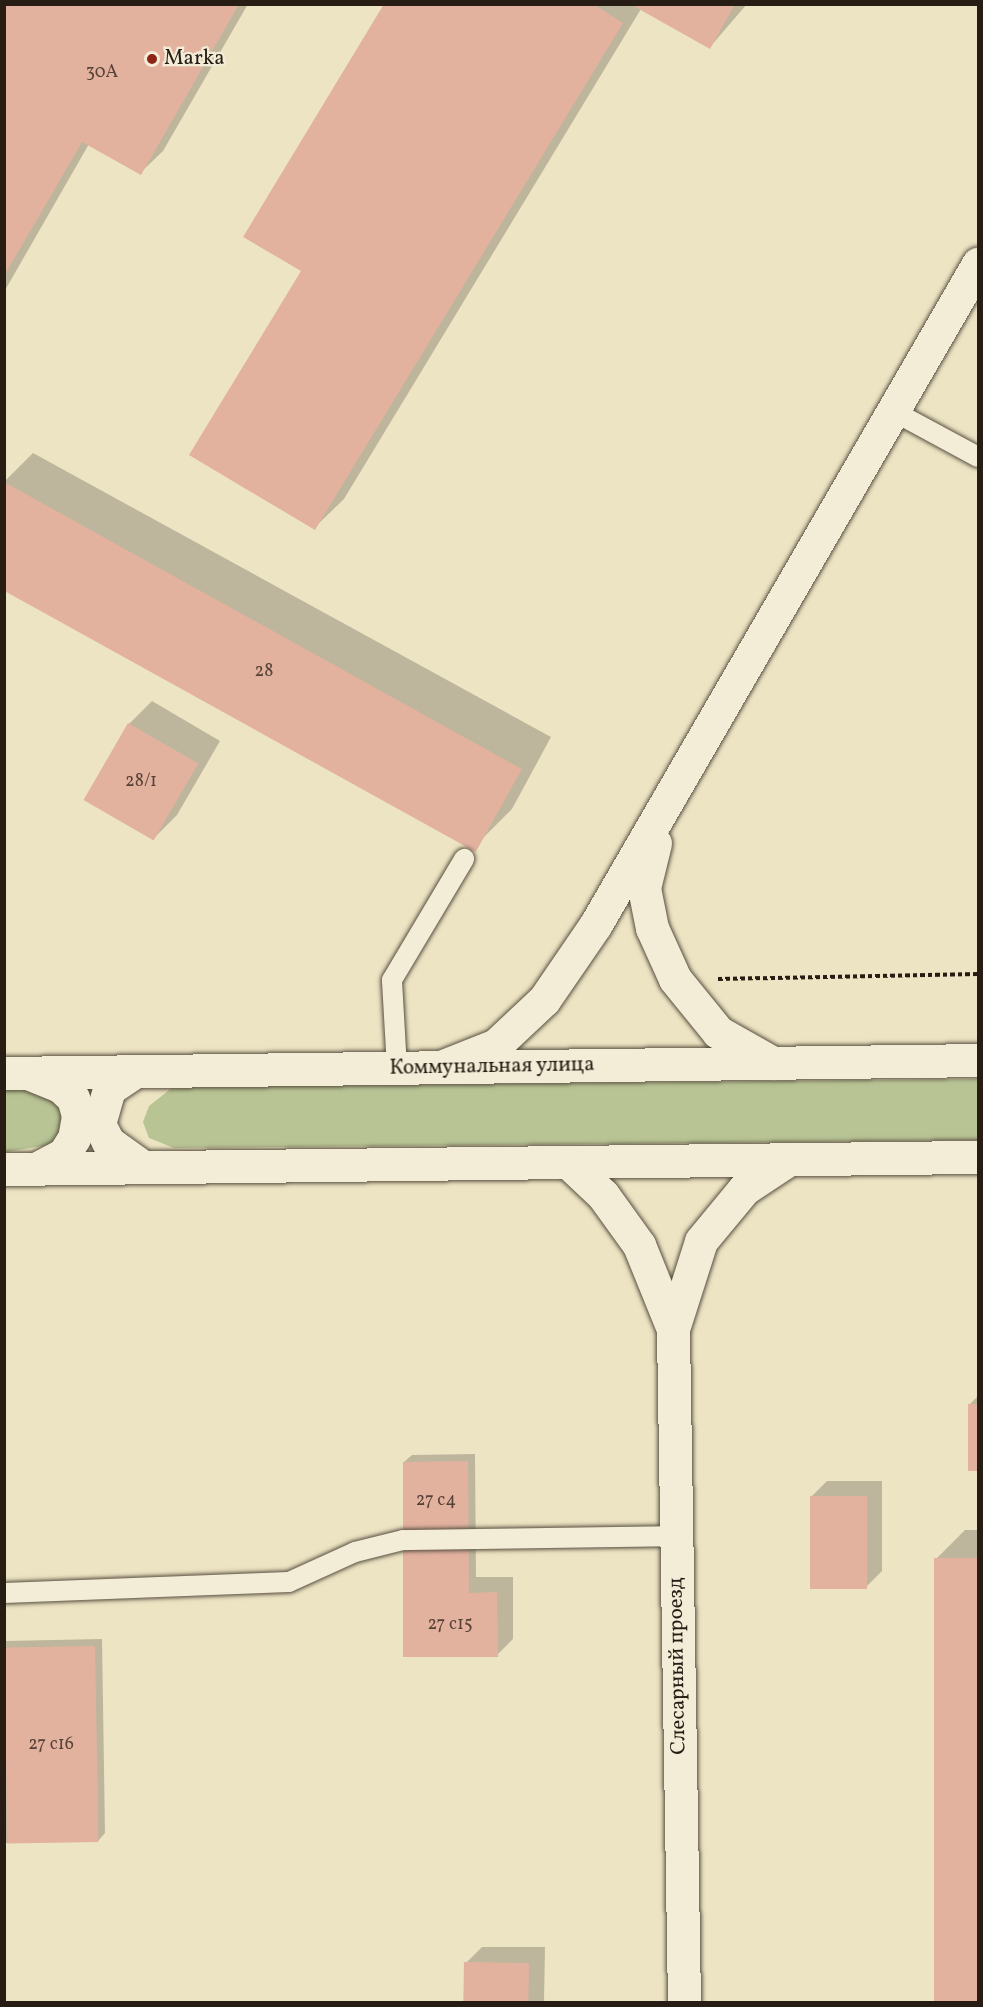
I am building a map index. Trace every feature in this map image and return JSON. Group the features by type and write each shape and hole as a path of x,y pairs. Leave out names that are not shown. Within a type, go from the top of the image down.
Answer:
{"street":[{"path":"438,1068 496,1045 544,1000 665,807 978,264"},
{"path":"665,807 644,888 652,928 675,979 718,1032 773,1063"},
{"name":"Коммунальная улица","path":"16,1073 978,1060"},
{"path":"134,1072 109,1089 99,1124 108,1142 143,1167"},
{"path":"16,1073 60,1086 73,1098 78,1116 74,1138 64,1154 38,1168"},
{"path":"4,1169 978,1157"},
{"name":"Слесарный проезд","path":"684,2002 673,1329 701,1241 744,1189 788,1160"},
{"name":"Слесарный проезд","path":"569,1162 603,1196 639,1245 673,1329"}],"lane":[{"path":"894,411 978,457"},
{"path":"397,1068 392,980 464,859"},
{"path":"4,1593 279,1584 355,1552 403,1540 675,1536"}],"path":[{"path":"675,979 978,974"}],"green space":[{"path":"978,1079 978,1140 174,1148 149,1138 143,1122 149,1106 173,1087"},
{"path":"4,1090 33,1090 60,1104 63,1123 55,1144 5,1152"}],"building":[{"path":"4,4 239,4 141,175 82,142 4,276"},
{"path":"384,4 593,4 623,23 315,530 189,455 301,271 243,237"},
{"path":"630,4 735,4 710,49"},
{"path":"4,482 522,769 476,852 4,591"},
{"path":"128,723 198,764 154,841 84,800"},
{"path":"968,1404 978,1404 978,1471 968,1471"},
{"path":"468,1461 469,1593 497,1592 498,1657 403,1657 403,1462"},
{"path":"810,1496 867,1496 867,1589 810,1589"},
{"path":"934,1558 978,1558 978,2002 934,2002"},
{"path":"95,1646 98,1842 7,1844 4,1648"},
{"path":"464,1962 529,1963 528,2002 463,2002"}],"place":[{"name":"Marka","path":"152,59"}]}
